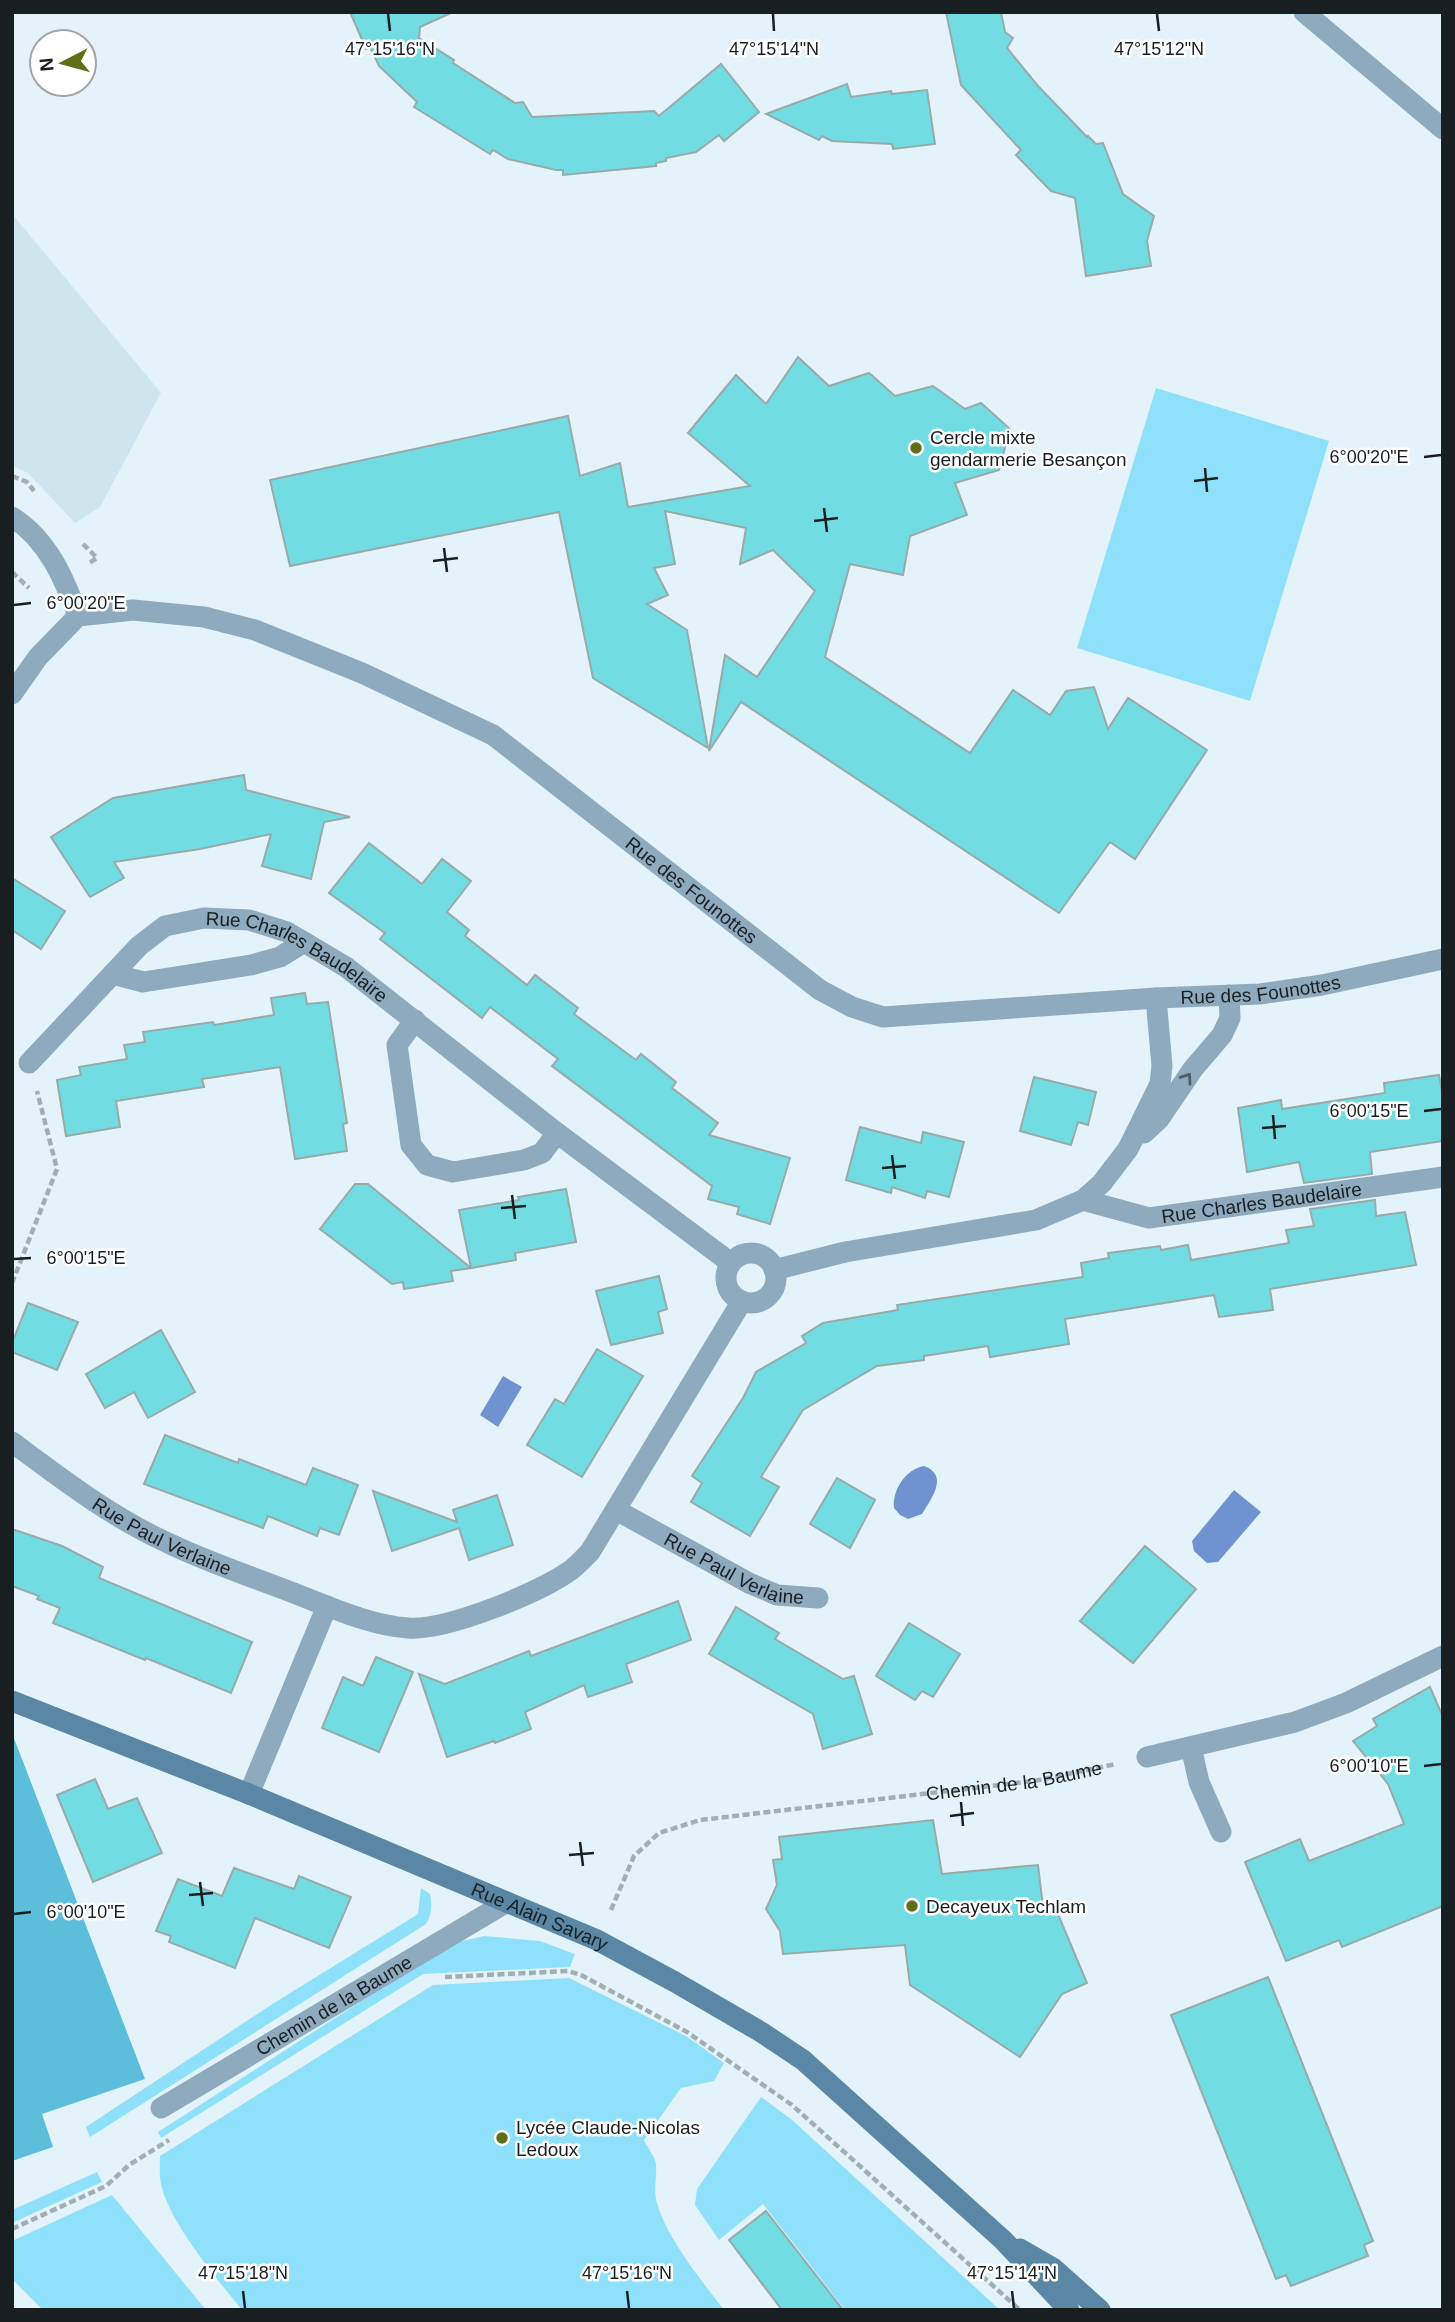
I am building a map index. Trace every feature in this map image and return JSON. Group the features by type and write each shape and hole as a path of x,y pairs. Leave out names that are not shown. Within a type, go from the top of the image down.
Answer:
{"street":[{"path":"1304,12 1443,129"},
{"path":"12,517 42,543 64,578 78,616 38,657 12,694"},
{"name":"Rue des Founottes","path":"78,616 133,610 204,617 255,630 362,673 492,734 820,990 852,1007 883,1017 1156,998 1260,994 1322,985 1443,959"},
{"name":"Rue Charles Baudelaire","path":"30,1063 139,946 164,926 204,918 249,920 287,932 346,967 556,1133 732,1263"},
{"path":"113,974 144,982 251,965 280,957 304,942"},
{"path":"774,1270 845,1252 1036,1220 1083,1200 1102,1183 1128,1149 1159,1119 1222,1035 1230,1018 1229,995"},
{"path":"1128,1149 1160,1084 1162,1066 1156,998"},
{"path":"415,1020 397,1045 411,1144 427,1165 453,1172 524,1160 542,1153 556,1133"},
{"name":"Rue Charles Baudelaire","path":"1083,1200 1149,1218 1443,1177"},
{"path":"753,1253 768,1260 774,1270 774,1290 754,1303 742,1301 732,1294 728,1286 727,1279 732,1263 745,1254 753,1253"},
{"name":"Rue Paul Verlaine","path":"12,1442 85,1496 169,1544 327,1606 386,1625 410,1629 482,1613 551,1583 573,1569 590,1552 742,1301"},
{"name":"Rue Paul Verlaine","path":"616,1510 749,1583 777,1595 818,1598"},
{"path":"249,1794 327,1606"},
{"path":"1147,1757 1295,1722 1346,1703 1443,1656"},
{"name":"Rue Alain Savary","path":"12,1702 249,1794 597,1940 718,2007 803,2060 1003,2239 1069,2310"},
{"path":"1191,1747 1199,1782 1221,1832"},
{"name":"Chemin de la Baume","path":"161,2108 507,1902"},
{"name":"Rue Alain Savary","path":"1003,2239 1053,2268 1100,2310"}],"path":[{"path":"12,1283 57,1169 30,1063"},
{"name":"Chemin de la Baume","path":"611,1910 634,1856 659,1833 700,1820 1034,1781 1147,1757"},
{"path":"437,1977 568,1971 581,1975 687,2032 792,2105 1020,2310"},
{"path":"12,2229 106,2186 129,2165 177,2135"}],"shaded area":[{"path":"12,214 161,393 100,507 75,523 28,473 12,466"},
{"path":"1156,388 1329,441 1250,701 1077,648"},
{"path":"503,1376 522,1387 498,1427 480,1415"},
{"path":"924,1466 936,1475 936,1487 922,1514 908,1519 894,1508 895,1494 911,1471"},
{"path":"1234,1490 1261,1512 1218,1562 1207,1563 1194,1551 1192,1541"},
{"path":"12,1733 145,2079 42,2114 53,2147 12,2161"},
{"path":"421,1888 430,1894 431,1898 426,1924 90,2137 86,2127 274,2003 418,1914"},
{"path":"484,1936 540,1941 575,1954 570,1967 423,1974 161,2138 158,2132 450,1944"},
{"name":"Lycée Claude-Nicolas Ledoux","path":"569,1978 686,2036 724,2063 714,2081 681,2088 644,2140 655,2161 655,2193 668,2230 724,2310 242,2310 195,2250 174,2215 161,2184 160,2156 433,1985"},
{"path":"761,2097 791,2119 1000,2310 845,2310 763,2204 719,2240 695,2205 697,2189"},
{"path":"97,2172 102,2182 12,2223 12,2210"},
{"path":"112,2195 206,2310 43,2310 12,2279 12,2241"}],"building":[{"path":"350,12 453,12 420,27 419,38 515,103 523,102 532,117 654,111 659,116 721,64 759,112 724,141 719,135 696,152 666,158 666,161 656,163 656,166 563,175 563,170 508,159 493,150 490,154 414,107 417,102 379,66 370,47 366,49"},
{"path":"946,12 1001,12 1005,32 1013,38 1007,48 1038,86 1087,137 1096,144 1103,143 1123,194 1154,216 1147,241 1151,266 1086,276 1075,198 1051,191 1016,155 1021,150 961,85"},
{"path":"847,84 851,97 891,91 892,94 927,90 935,144 893,149 892,144 832,141 822,136 819,140 766,114"},
{"path":"798,357 829,386 869,373 895,396 933,386 965,409 981,403 1010,429 999,470 955,483 967,515 910,536 903,575 850,564 825,657 970,753 1013,690 1050,715 1066,691 1094,687 1108,729 1128,698 1207,750 1135,859 1110,842 1059,913 741,702 709,751 725,655 757,677 815,591 773,550 740,564 746,528 665,511 675,564 654,568 668,595 647,604 687,630 708,748 593,678 559,512 290,566 270,480 568,416 580,476 620,463 628,507 750,486 688,433 736,375 766,404"},
{"path":"244,775 246,790 350,817 324,822 311,879 262,866 271,834 200,849 114,862 124,878 90,897 51,837 113,798"},
{"path":"369,843 422,884 442,859 471,881 447,912 469,930 465,936 527,985 535,975 578,1008 574,1014 636,1060 641,1054 676,1082 672,1088 718,1123 709,1135 790,1158 770,1224 737,1214 739,1207 708,1199 712,1186 552,1066 558,1059 490,1007 482,1018 380,939 385,933 329,893"},
{"path":"12,878 65,911 41,949 12,930"},
{"path":"305,993 307,1004 328,1002 347,1123 343,1124 347,1151 295,1159 280,1067 202,1079 204,1087 116,1101 120,1127 66,1136 57,1080 81,1075 79,1067 127,1059 124,1045 145,1042 143,1032 213,1022 214,1025 274,1015 271,998"},
{"path":"1439,1075 1443,1097 1443,1141 1370,1152 1372,1174 1304,1183 1299,1162 1247,1172 1238,1108 1281,1100 1282,1109 1385,1093 1384,1083"},
{"path":"1034,1077 1096,1092 1088,1125 1078,1122 1071,1145 1020,1131"},
{"path":"860,1127 921,1143 923,1132 964,1142 949,1197 927,1191 925,1198 892,1187 891,1193 846,1180"},
{"path":"355,1184 368,1184 471,1268 451,1271 453,1281 404,1289 403,1282 392,1284 320,1229"},
{"path":"566,1189 576,1242 515,1253 516,1260 471,1268 459,1210"},
{"path":"1375,1200 1376,1216 1405,1212 1416,1265 1270,1289 1273,1310 1219,1317 1214,1295 1065,1319 1069,1344 990,1357 988,1346 924,1356 924,1360 877,1366 803,1410 761,1477 779,1487 750,1536 691,1502 702,1483 692,1476 743,1398 756,1372 806,1343 802,1336 823,1323 898,1310 897,1305 1083,1277 1081,1263 1109,1258 1108,1253 1160,1246 1161,1250 1188,1245 1191,1260 1289,1243 1286,1230 1314,1226 1310,1209"},
{"path":"659,1276 667,1309 658,1312 663,1333 611,1345 596,1291"},
{"path":"28,1303 78,1322 57,1370 12,1352 12,1343"},
{"path":"161,1330 195,1392 148,1418 134,1392 105,1408 86,1374"},
{"path":"597,1349 643,1376 582,1477 527,1445 555,1399 564,1404"},
{"path":"165,1435 238,1463 239,1459 306,1485 313,1468 358,1485 339,1535 320,1528 317,1536 268,1516 263,1528 144,1484"},
{"path":"837,1478 875,1500 850,1548 810,1524"},
{"path":"373,1491 457,1522 453,1510 497,1495 513,1545 469,1560 459,1528 392,1551"},
{"path":"12,1529 62,1546 103,1567 99,1578 252,1642 231,1693 53,1623 60,1608 37,1599 39,1596 12,1586"},
{"path":"1145,1546 1196,1589 1133,1663 1080,1621"},
{"path":"678,1601 691,1640 626,1664 632,1682 588,1697 584,1685 525,1712 531,1729 447,1757 419,1674 445,1684 529,1651 531,1656"},
{"path":"736,1607 779,1633 775,1639 843,1679 854,1676 872,1734 823,1749 813,1714 709,1654"},
{"path":"909,1623 960,1654 933,1697 922,1691 915,1700 876,1676"},
{"path":"376,1657 413,1672 379,1752 322,1728 343,1677 363,1686"},
{"path":"1430,1687 1443,1717 1443,1906 1342,1947 1339,1940 1286,1961 1245,1862 1300,1839 1309,1861 1404,1824 1388,1784 1353,1741 1377,1726 1373,1719"},
{"path":"95,1779 108,1809 137,1798 162,1853 93,1882 57,1795"},
{"path":"933,1820 942,1874 1038,1865 1043,1907 1055,1907 1087,1983 1062,1994 1020,2057 910,1985 905,1945 783,1954 780,1931 766,1909 777,1885 773,1860 782,1859 779,1837"},
{"path":"234,1868 294,1889 299,1876 351,1897 329,1948 255,1918 235,1968 169,1942 171,1936 156,1931 178,1879 222,1896"},
{"path":"1268,1977 1373,2241 1364,2245 1368,2256 1291,2286 1286,2275 1276,2279 1171,2015"},
{"path":"766,2211 843,2310 782,2310 729,2240"}],"place":[{"name":"Cercle mixte gendarmerie Besançon","path":"916,448"},
{"name":"Decayeux Techlam","path":"912,1906"},
{"name":"Lycée Claude-Nicolas Ledoux","path":"502,2138"}]}
